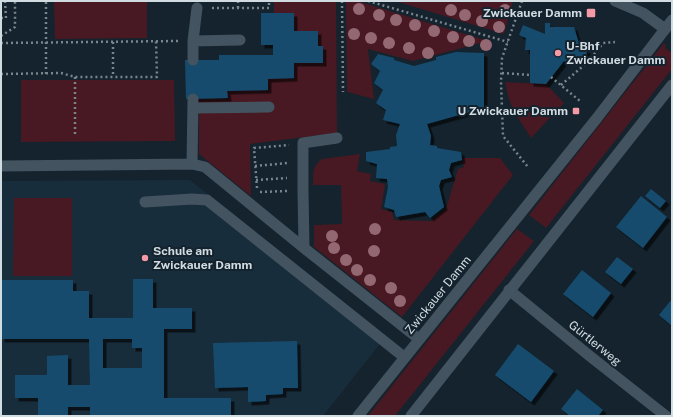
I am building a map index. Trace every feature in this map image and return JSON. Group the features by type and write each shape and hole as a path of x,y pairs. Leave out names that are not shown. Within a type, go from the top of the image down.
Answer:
{"street":[{"path":"615,1 642,13 665,29"},
{"path":"193,60 193,41 197,8"},
{"name":"Zwickauer Damm","path":"358,416 597,118 672,20"},
{"path":"193,41 240,40"},
{"path":"411,416 672,85"},
{"path":"192,164 192,104 269,107"},
{"path":"304,248 303,143 337,138"},
{"path":"1,166 192,164 205,168 419,339"},
{"path":"145,202 192,199 207,200 404,357"},
{"name":"Gürtlerweg","path":"509,290 666,416"}],"path":[{"path":"1,18 6,18 5,1"},
{"path":"1,36 15,27 15,1"},
{"path":"46,1 46,74"},
{"path":"238,1 238,8"},
{"path":"197,8 269,8 269,1"},
{"path":"342,1 343,92"},
{"path":"368,1 508,42"},
{"path":"522,1 502,58 502,136 528,167"},
{"path":"1,74 61,73 75,77 157,77 156,41"},
{"path":"1,43 193,41"},
{"path":"113,42 113,77"},
{"path":"561,85 589,61 603,43 615,42"},
{"path":"502,73 530,75"},
{"path":"75,77 75,134"},
{"path":"551,77 580,101"},
{"path":"303,143 254,148 257,192 303,190"},
{"path":"255,166 288,163"},
{"path":"256,180 289,178"}],"shaded area":[{"path":"54,1 147,1 147,38 55,39"},
{"path":"274,1 336,1 337,133 250,144 251,196 199,154 199,99 228,98 227,91 268,90 268,79 294,63 323,63 323,46 318,46 294,31 293,13 274,13"},
{"path":"346,1 357,1 488,41 413,61 368,49 374,99 347,92"},
{"path":"395,1 513,1 504,34"},
{"path":"664,43 666,45 665,48 672,53 672,69 546,228 529,215"},
{"path":"21,80 174,80 175,141 21,142"},
{"path":"505,82 546,84 564,103 531,138 513,110"},
{"path":"360,154 357,171 371,174 370,181 385,184 381,209 392,212 394,220 431,221 446,209 458,169 464,167 462,158 500,158 513,175 402,317 314,247 314,225 342,224 341,185 313,185 313,174 316,164 322,159"},
{"name":"Schule am Zwickauer Damm","path":"190,180 386,336 323,416 1,416 1,181"},
{"path":"14,198 72,198 72,276 13,276"},
{"path":"517,229 534,241 395,416 368,416"}],"building":[{"path":"261,13 294,13 294,31 318,31 318,46 323,46 323,63 294,63 294,78 268,79 268,90 227,91 228,98 186,99 185,60 219,60 219,55 273,55 273,45 261,45"},
{"name":"U-Bhf Zwickauer Damm","path":"545,23 550,23 550,27 574,27 580,47 587,50 586,59 584,62 570,57 566,62 564,61 546,84 530,83 530,50 525,50 526,38 519,35 523,25 545,34"},
{"path":"456,52 484,53 484,108 427,124 431,136 430,145 437,146 437,148 461,152 462,160 451,163 449,170 452,177 441,180 439,186 444,207 430,218 425,212 396,217 394,210 384,207 388,187 387,179 376,178 377,164 366,161 366,152 390,149 390,147 397,146 396,135 400,124 383,120 386,110 376,103 383,90 374,83 380,71 371,64 378,54 394,58 394,60 414,66 436,60 436,57"},
{"path":"651,189 666,201 660,208 645,196"},
{"path":"641,196 667,217 643,248 616,227"},
{"path":"617,257 633,269 621,284 605,272"},
{"path":"582,270 611,293 593,317 563,294"},
{"path":"133,279 153,279 153,308 192,308 192,329 164,329 164,398 231,398 231,416 90,416 90,407 68,407 68,416 38,416 38,398 15,398 15,375 47,375 47,356 68,355 68,385 90,385 89,339 1,339 1,280 73,280 73,291 89,291 89,318 133,318","holes":["103,339 132,339 132,348 142,348 142,368 103,368"]},
{"path":"672,299 672,326 659,315"},
{"path":"297,341 298,388 283,388 283,394 266,395 266,401 248,402 248,387 215,388 213,343"},
{"path":"518,344 554,371 531,402 495,375"},
{"path":"577,389 603,410 598,416 570,416 561,409"}],"place":[{"name":"Zwickauer Damm","path":"591,13"},
{"name":"U-Bhf Zwickauer Damm","path":"558,53"},
{"name":"U Zwickauer Damm","path":"576,111"},
{"name":"Schule am Zwickauer Damm","path":"145,258"}]}
